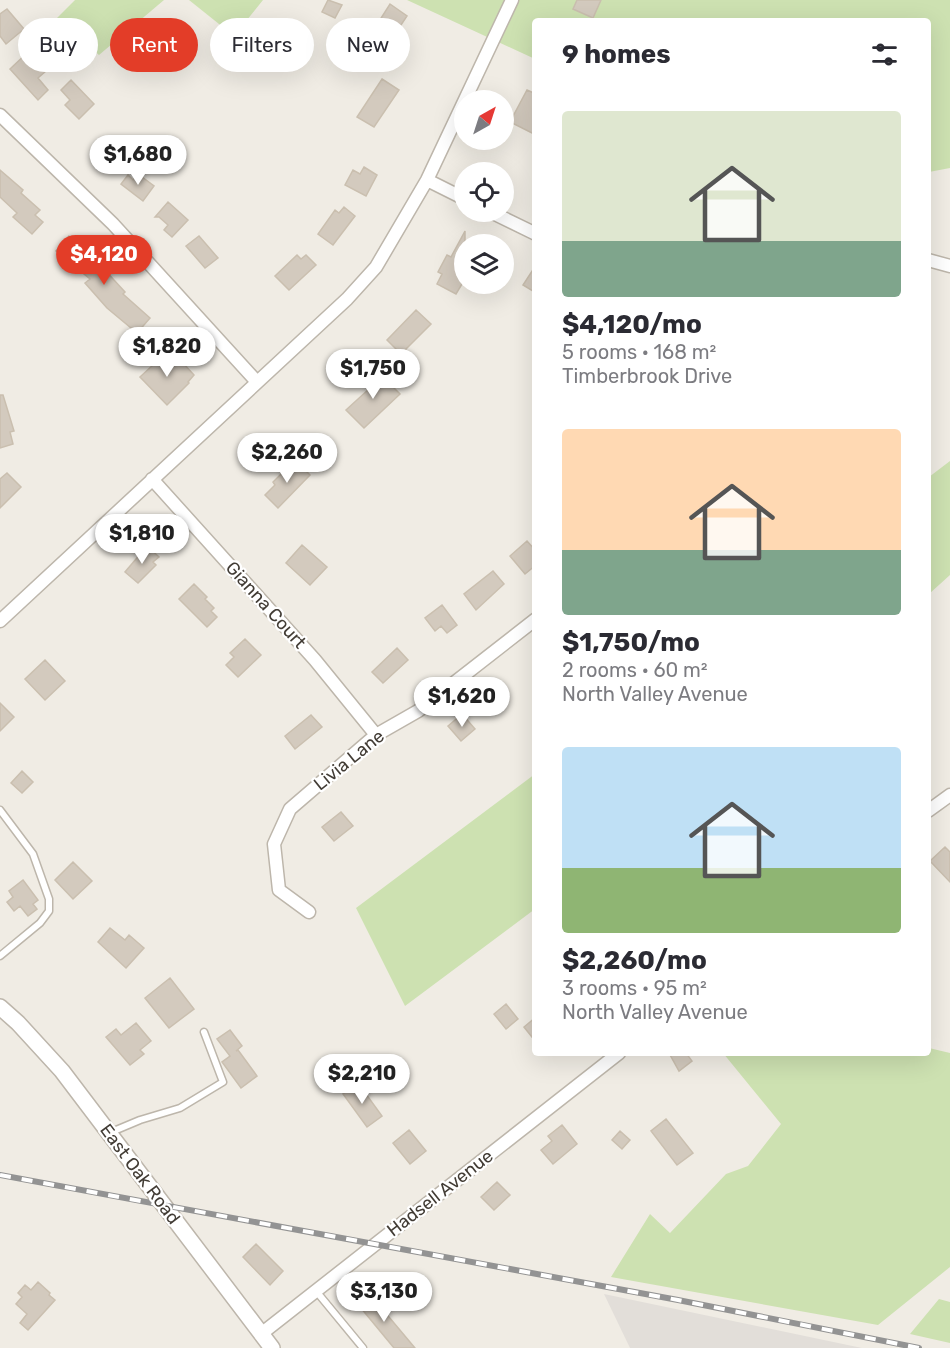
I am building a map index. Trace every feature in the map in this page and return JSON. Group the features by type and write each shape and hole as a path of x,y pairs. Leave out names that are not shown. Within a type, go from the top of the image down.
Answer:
{"street":[{"path":"0,621 346,299 376,267 427,180 512,0"},
{"path":"0,115 113,225 257,382"},
{"path":"427,180 454,194"},
{"path":"511,222 532,232"},
{"path":"931,261 950,266"},
{"name":"Gianna Court","path":"152,479 315,660 376,735"},
{"name":"Livia Lane","path":"309,912 279,890 274,844 291,809 376,735 418,711 532,622"},
{"path":"931,809 950,795"},
{"name":"East Oak Road","path":"0,1007 62,1071 272,1348"},
{"name":"Hadsell Avenue","path":"261,1334 615,1056"}],"lane":[{"path":"0,810 33,854 49,899 49,911 40,924 0,956"},
{"path":"108,1133 180,1108 223,1082 204,1032"},
{"path":"316,1291 363,1348"}],"shaded area":[{"path":"604,1294 862,1348 630,1348"}],"green space":[{"path":"75,0 164,0 143,18 110,18 110,46 99,55 98,18 57,18"},
{"path":"189,0 263,0 248,18 212,18"},
{"path":"407,0 950,0 950,168 931,172 931,18 532,18 532,58"},
{"path":"950,461 950,575 931,592 931,475"},
{"path":"532,776 532,911 405,1006 356,908"},
{"path":"931,1048 950,1053 950,1267 878,1325 611,1277 650,1214 670,1233 726,1174 748,1166 781,1124 725,1056 931,1056"},
{"path":"939,1299 950,1302 950,1343 910,1334"}],"building":[{"path":"328,0 342,5 335,18 322,12"},
{"path":"577,0 601,0 593,18 573,9"},
{"path":"390,4 407,16 406,18 381,18"},
{"path":"7,9 18,22 18,34 6,44 0,36 0,14"},
{"path":"18,61 18,72 45,72 38,78 48,90 38,100 10,69"},
{"path":"382,79 399,90 374,127 357,117"},
{"path":"71,80 94,104 79,119 65,105 70,100 61,90"},
{"path":"527,90 532,92 532,133 514,124 514,114"},
{"path":"364,167 377,175 366,196 345,185 353,170 360,174"},
{"path":"0,170 23,190 21,193 40,210 35,215 43,222 32,234 13,217 17,213 0,197"},
{"path":"138,174 154,186 143,201 121,184 128,175 133,180"},
{"path":"168,202 188,220 172,237 164,230 168,225 159,217 155,217"},
{"path":"344,207 355,216 333,245 318,234 335,210 339,213"},
{"path":"69,236 89,252 83,258 99,271 103,268 125,292 123,294 150,318 137,333 107,308 85,283 90,279 56,251"},
{"path":"199,236 218,258 205,268 186,246"},
{"path":"454,251 454,293 437,284 442,274 438,272 447,255 451,257"},
{"path":"297,255 301,259 306,255 316,265 289,290 275,276"},
{"path":"532,271 532,291 523,285"},
{"path":"416,310 431,324 401,354 387,340"},
{"path":"167,352 180,365 182,362 194,375 167,405 140,377"},
{"path":"377,371 400,394 364,428 346,410 369,389 364,383"},
{"path":"0,395 3,395 14,431 10,432 13,444 0,448"},
{"path":"295,460 310,475 278,508 265,495 275,485 273,482"},
{"path":"7,473 21,487 0,508 0,479"},
{"path":"527,541 532,547 532,568 525,574 510,556"},
{"path":"302,545 327,567 310,585 286,563"},
{"path":"147,546 159,557 153,562 156,565 138,583 125,572"},
{"path":"493,571 504,584 476,610 464,594"},
{"path":"194,584 207,597 205,599 214,608 211,611 217,617 207,627 179,599"},
{"path":"442,605 457,625 447,633 441,626 435,631 425,618"},
{"path":"245,639 261,655 238,677 226,665 234,657 230,653"},
{"path":"397,648 408,660 383,683 372,672"},
{"path":"45,660 65,681 45,700 25,679"},
{"path":"0,703 14,717 0,731"},
{"path":"462,714 475,729 461,741 448,726"},
{"path":"311,715 322,727 295,749 285,736"},
{"path":"22,771 33,782 22,793 11,783"},
{"path":"341,812 353,826 334,841 322,827"},
{"path":"945,847 950,852 950,882 931,862"},
{"path":"73,862 92,881 73,899 55,880"},
{"path":"23,880 38,900 33,904 37,909 28,916 20,906 14,911 7,902 13,897 9,891"},
{"path":"110,928 125,940 129,935 144,948 126,968 98,942"},
{"path":"170,978 194,1009 169,1028 145,998"},
{"path":"506,1004 518,1019 506,1029 494,1014"},
{"path":"532,1020 532,1037 524,1027"},
{"path":"136,1023 151,1041 140,1050 144,1054 130,1065 106,1037 116,1029 121,1035"},
{"path":"230,1030 242,1046 236,1051 238,1050 257,1076 241,1088 222,1062 230,1056 217,1039"},
{"path":"671,1056 688,1056 692,1061 679,1071"},
{"path":"358,1083 382,1116 367,1127 343,1094"},
{"path":"666,1119 693,1153 677,1165 651,1131"},
{"path":"562,1125 577,1144 553,1164 541,1150 552,1141 548,1136"},
{"path":"409,1130 426,1151 410,1164 393,1143"},
{"path":"620,1131 630,1140 622,1149 612,1140"},
{"path":"497,1182 510,1195 494,1210 481,1197"},
{"path":"256,1244 283,1271 270,1285 243,1257"},
{"path":"38,1282 55,1300 28,1330 20,1323 27,1314 16,1304 22,1297 18,1293 25,1285 31,1290"},
{"path":"368,1292 415,1348 394,1348 356,1302"}],"railway":[{"path":"0,1175 678,1300 919,1348"}]}
